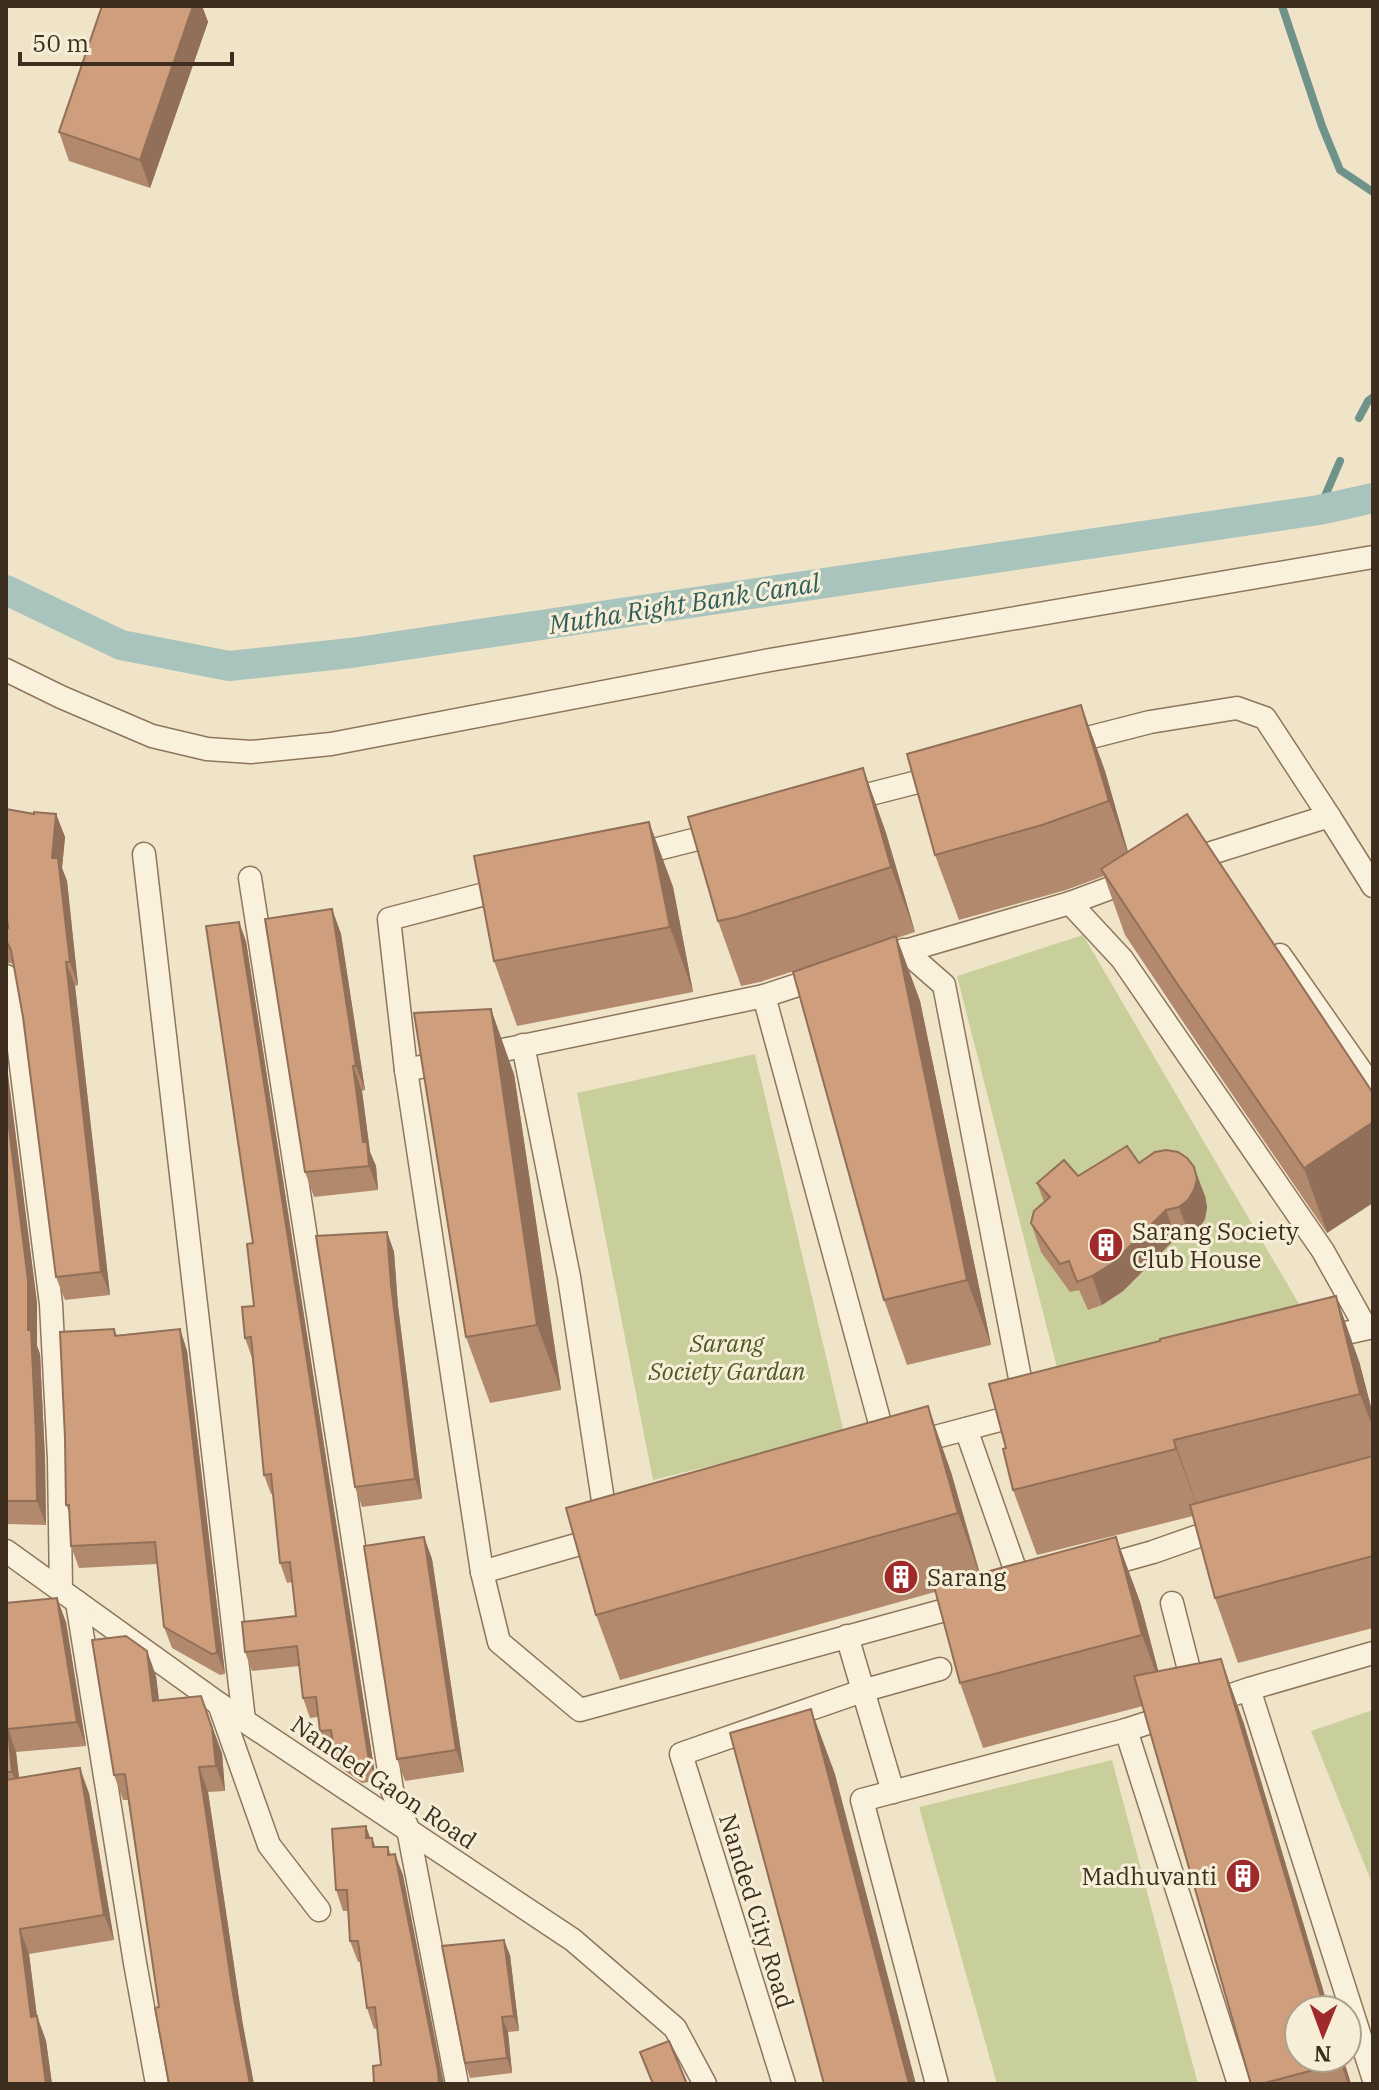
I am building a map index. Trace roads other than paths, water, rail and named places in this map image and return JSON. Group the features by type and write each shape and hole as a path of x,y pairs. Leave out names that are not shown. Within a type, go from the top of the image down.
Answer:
{"street":[{"path":"6,670 152,736 207,749 251,752 331,744 770,660 1373,557"},
{"path":"1043,749 1150,722 1237,708 1265,718 1373,886"},
{"path":"830,804 967,769"},
{"path":"406,1070 764,996 904,950 1070,903 1157,871 1214,860 1329,816"},
{"path":"617,860 739,828"},
{"path":"144,854 244,1720"},
{"path":"250,878 392,1790 408,1829 457,2084"},
{"path":"526,883 389,919 406,1070 482,1572 499,1642 580,1710 1015,1591 966,1429"},
{"path":"1070,903 1122,959 1323,1251 1370,1328 1306,1342"},
{"path":"1264,931 1373,1088"},
{"path":"764,996 880,1452 1034,1411 944,985 904,950"},
{"path":"6,976 18,1042 51,1304 69,1596 157,2084"},
{"path":"482,1572 616,1534 523,1045"},
{"path":"1080,1572 1153,1552 1241,1521"},
{"name":"Nanded Gaon Road","path":"6,1551 219,1704 573,1940 675,2028 705,2084"},
{"path":"1172,1603 1199,1706"},
{"path":"847,1636 893,1792"},
{"path":"937,2084 862,1800 1126,1730 1249,1689 1373,1653"},
{"path":"862,1691 940,1669"},
{"path":"1249,1689 1373,2077"},
{"name":"Nanded City Road","path":"784,2084 681,1754 862,1691"},
{"path":"219,1704 269,1845 319,1910"},
{"path":"1126,1730 1239,2084"}],"waterway":[{"path":"1282,6 1340,170 1373,192"},
{"path":"1359,418 1373,397"},
{"path":"1319,510 1340,461"},
{"name":"Mutha Right Bank Canal","path":"6,590 121,645 229,666 351,653 1319,510 1373,498"}],"place":[{"name":"Sarang Society Club House","path":"1106,1245"},
{"name":"Sarang","path":"901,1577"},
{"name":"Madhuvanti","path":"1243,1876"}],"park label":[{"name":"Sarang Society Gardan","path":"727,1357"}]}
